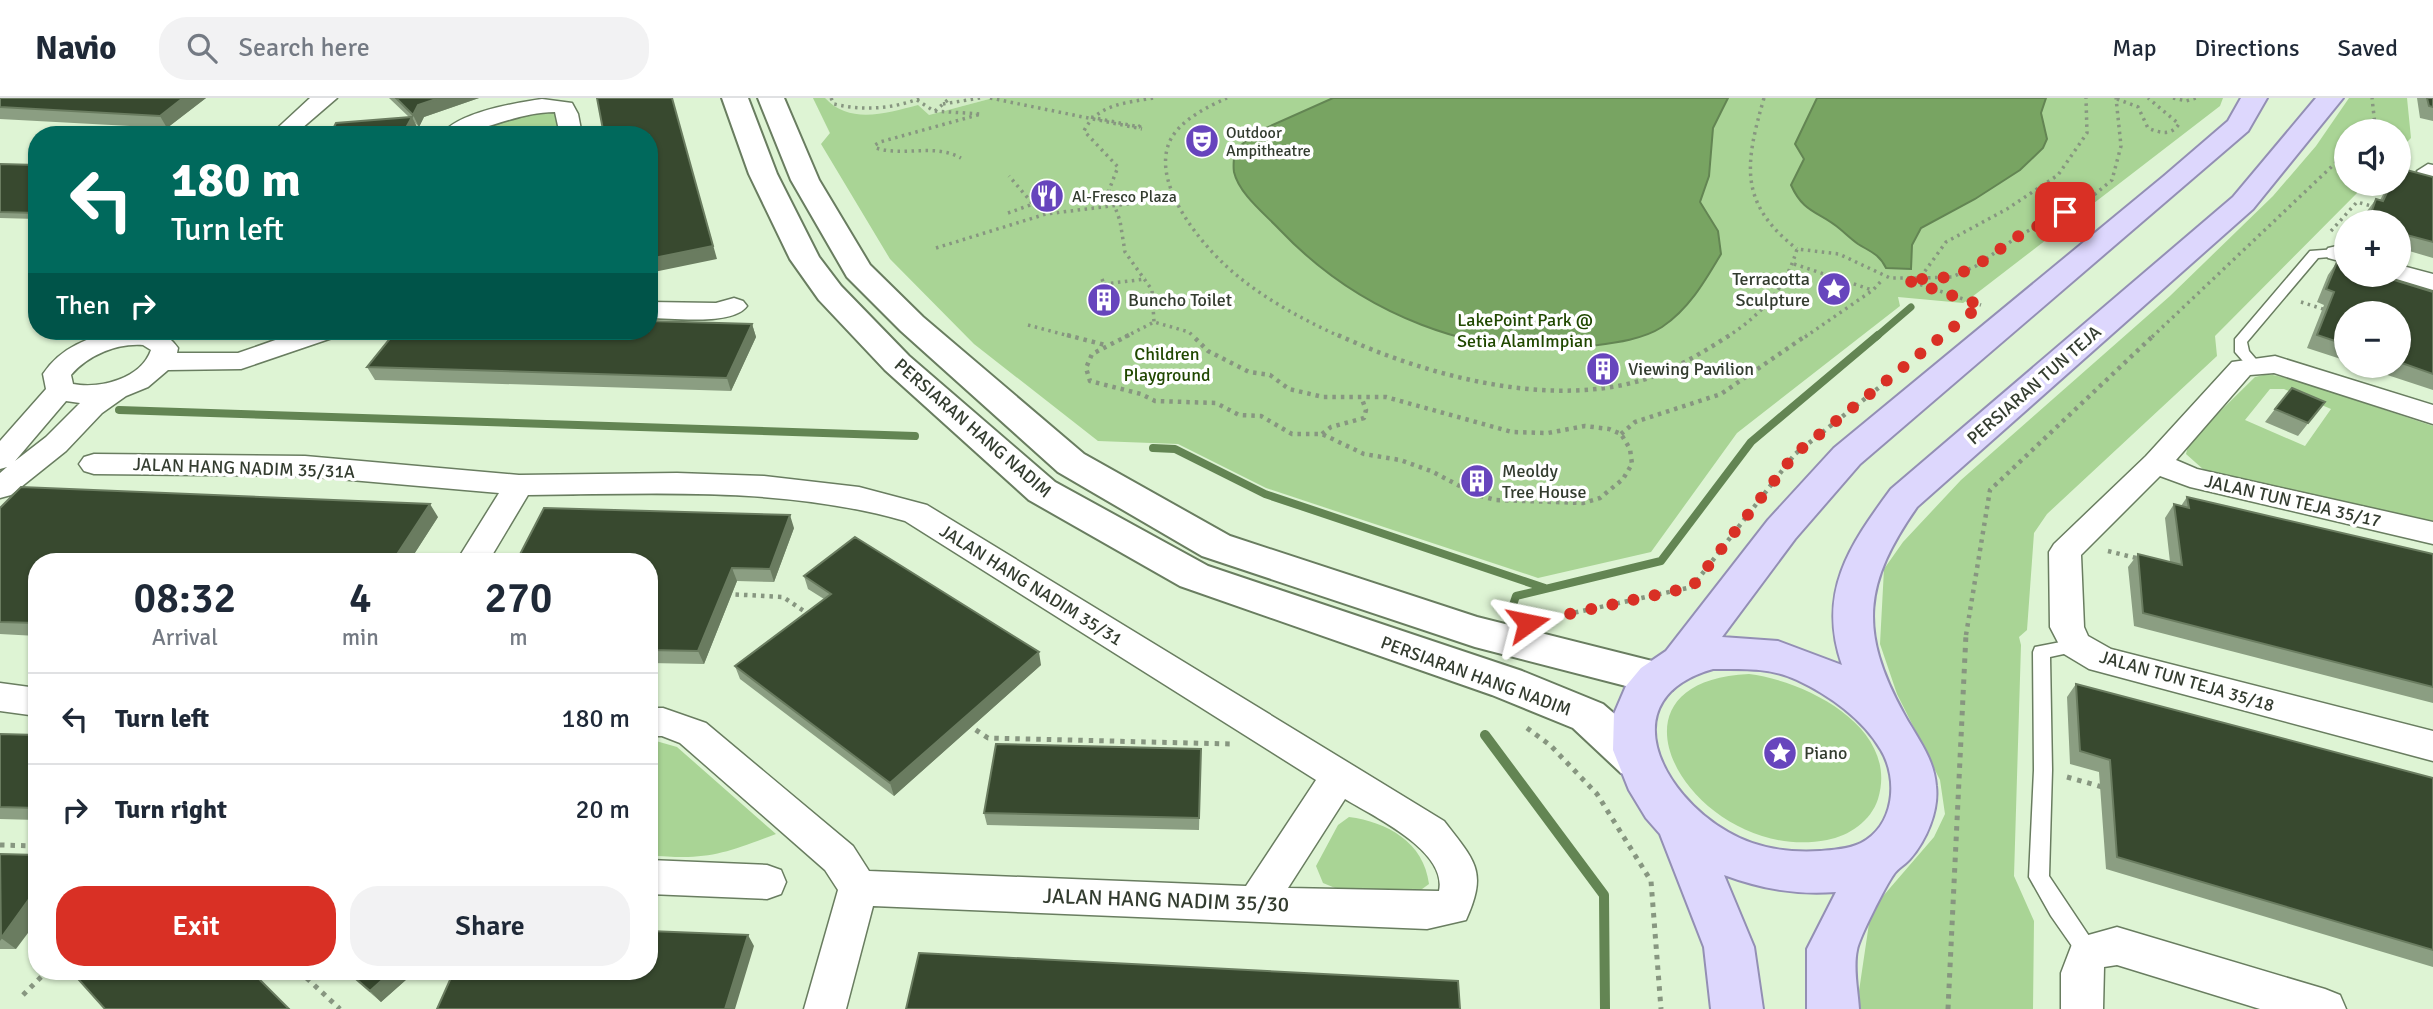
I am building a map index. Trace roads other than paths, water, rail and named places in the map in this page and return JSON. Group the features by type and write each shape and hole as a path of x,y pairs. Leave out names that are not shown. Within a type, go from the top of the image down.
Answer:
{"main road":[{"path":"1877,860 1843,873 1801,875 1768,869 1715,849 1679,822 1652,792 1637,760 1633,736 1634,714 1643,695 1669,670 1818,485 1847,456 2239,125 2254,98"},
{"name":"PERSIARAN TUN TEJA","path":"1885,721 1853,630 1856,580 1875,540 1904,498 2243,203 2330,98"},
{"path":"1669,670 1713,653 1749,653 1786,659 1824,674 1857,694 1885,721 1908,758 1916,797 1905,832 1877,860 1832,949 1833,1009"},
{"path":"1679,822 1729,947 1737,1009"}],"street":[{"path":"291,126 313,105 326,98"},
{"name":"PERSIARAN HANG NADIM","path":"735,98 763,174 805,259 830,293 897,363 1042,491 1194,576 1291,612 1507,683 1588,716 1637,760"},
{"path":"771,98 804,180 858,270 912,324 1071,463 1216,546 1475,632 1669,670"},
{"path":"466,126 482,116 520,104 547,101 558,103 565,108 569,126"},
{"path":"2411,276 2433,282"},
{"path":"658,310 718,311 734,306"},
{"path":"0,459 49,406 60,389 57,374 75,356 112,340"},
{"path":"0,488 57,444 92,407 120,388 142,378 161,362 165,348 158,340"},
{"path":"161,362 241,361 300,340"},
{"path":"2254,365 2275,364 2433,415"},
{"name":"JALAN TUN TEJA 35/18","path":"2254,365 2242,368 2156,463 2065,552 2067,627 2076,645 2101,660 2433,747"},
{"path":"60,389 84,395 120,388"},
{"name":"JALAN TUN TEJA 35/17","path":"2156,463 2190,477 2433,533"},
{"name":"JALAN HANG NADIM 35/31A","path":"94,464 305,466 519,485"},
{"name":"JALAN HANG NADIM 35/31","path":"519,485 677,483 764,486 859,497 916,513 1432,833 1459,873 1462,889"},
{"path":"477,553 519,485"},
{"path":"0,697 28,701"},
{"path":"658,722 693,733 839,858 859,888 825,1009"},
{"path":"1256,904 1340,775"},
{"path":"658,877 766,882"},
{"name":"JALAN HANG NADIM 35/30","path":"859,888 1427,911 1452,907 1462,889"},
{"path":"2082,1009 2082,973 2088,952 2117,946 2325,1009"}],"lane":[{"path":"2254,365 2242,352 2240,342 2314,254 2334,255"},
{"path":"2076,645 2041,652 2043,770 2039,877 2058,911 2088,952"}],"waterway":[{"path":"1876,337 1911,307"},
{"path":"1512,608 1516,596 1661,561 1751,442 1878,335"},
{"path":"119,410 915,436"},
{"path":"1153,448 1175,449 1265,494 1545,588"},
{"path":"1485,735 1604,895 1605,1009"}],"place":[{"name":"Outdoor Ampitheatre","path":"1202,141"},
{"name":"Al-Fresco Plaza","path":"1047,196"},
{"name":"Terracotta Sculpture","path":"1834,289"},
{"name":"Buncho Toilet","path":"1104,300"},
{"name":"Viewing Pavilion","path":"1603,369"},
{"name":"Meoldy Tree House","path":"1477,481"},
{"name":"Piano","path":"1780,753"}],"park label":[{"name":"LakePoint Park @ Setia AlamImpian","path":"1525,330"},
{"name":"Children Playground","path":"1167,364"}]}
